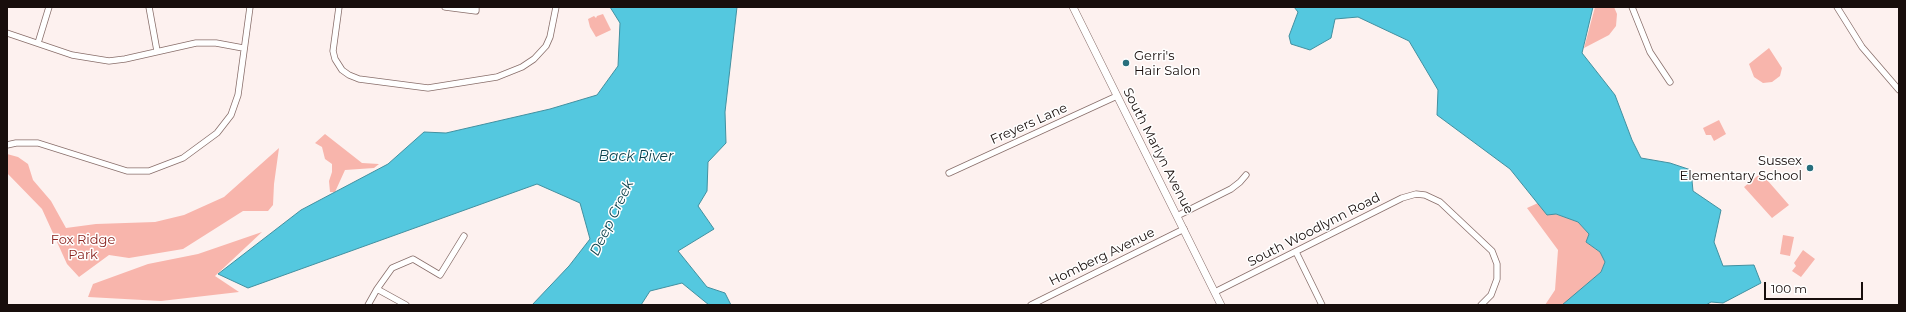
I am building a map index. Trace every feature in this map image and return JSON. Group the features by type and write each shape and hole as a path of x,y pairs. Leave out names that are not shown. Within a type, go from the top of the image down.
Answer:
{"street":[{"path":"38,43 49,7"},
{"path":"149,7 157,51"},
{"path":"7,145 16,143 38,143 127,172 139,172 162,167 182,158 217,133 225,124 233,110 238,95 243,48 250,7"},
{"path":"339,7 333,51 335,60 342,70 349,76 359,79 428,88 497,77 522,67 534,59 546,46 550,37 556,7"},
{"path":"445,7 476,11 476,7"},
{"name":"South Marlyn Avenue","path":"1073,7 1221,305"},
{"path":"1632,7 1650,52 1670,82"},
{"path":"1837,7 1862,47 1899,90"},
{"path":"7,33 85,58 109,61 125,60 157,51 205,42 243,48"},
{"name":"Freyers Lane","path":"949,173 1117,96"},
{"path":"1177,216 1231,189 1240,182 1246,174"},
{"name":"South Woodlynn Road","path":"1215,292 1402,198 1416,194 1425,195 1440,202 1488,246 1497,264 1497,279 1491,295 1481,305"},
{"name":"Homberg Avenue","path":"1031,305 1184,229"},
{"path":"368,305 392,268 413,259 440,275 464,236"},
{"path":"1296,252 1322,305"},
{"path":"377,290 406,305"}],"green space":[{"path":"1595,7 1614,7 1617,14 1616,26 1609,35 1584,48"},
{"path":"603,14 611,30 596,37 590,27 588,19 594,16 596,18 597,16"},
{"path":"1769,48 1782,68 1780,76 1772,82 1763,83 1754,77 1749,64"},
{"path":"1719,120 1726,134 1714,141 1711,135 1706,135 1703,128"},
{"path":"325,134 362,163 379,164 374,168 345,170 335,192 330,192 329,181 332,172 332,164 325,159 322,147 315,143"},
{"name":"Fox Ridge Park","path":"279,148 274,184 273,205 268,211 243,211 183,249 129,258 109,255 79,277 67,264 42,209 7,173 7,154 18,157 28,164 33,180 51,201 66,228 96,224 155,222 184,215 224,197"},
{"path":"1761,173 1789,205 1772,218 1744,187"},
{"path":"1538,203 1547,214 1556,214 1578,222 1589,234 1586,242 1600,252 1605,262 1601,272 1563,305 1545,305 1555,290 1558,250 1527,208"},
{"path":"262,232 215,276 239,292 161,301 88,297 93,284 148,264 198,254"},
{"path":"1783,235 1794,237 1790,256 1780,254"},
{"path":"1803,250 1815,259 1801,277 1792,271 1796,266 1794,263"}],"water":[{"name":"Back River","path":"610,7 737,7 725,112 726,143 708,162 707,191 698,206 714,229 678,251 707,287 725,293 731,305 709,305 682,283 650,291 641,305 532,305 569,266 590,239 580,203 537,184 248,288 218,274 301,210 388,164 424,132 446,133 550,109 597,95 618,66 620,23"},
{"path":"1294,7 1593,7 1582,53 1615,95 1632,140 1641,158 1670,163 1691,170 1693,191 1721,210 1714,242 1723,266 1754,265 1761,283 1723,303 1711,302 1706,305 1562,305 1601,272 1605,262 1600,252 1586,242 1589,234 1578,222 1556,214 1547,215 1510,169 1437,115 1438,90 1409,41 1358,17 1335,19 1331,38 1310,50 1291,44 1289,36 1298,12"}],"place":[{"name":"Gerri's Hair Salon","path":"1126,63"},
{"name":"Sussex Elementary School","path":"1810,168"}],"water label":[{"name":"Deep Creek","path":"612,218"}]}
